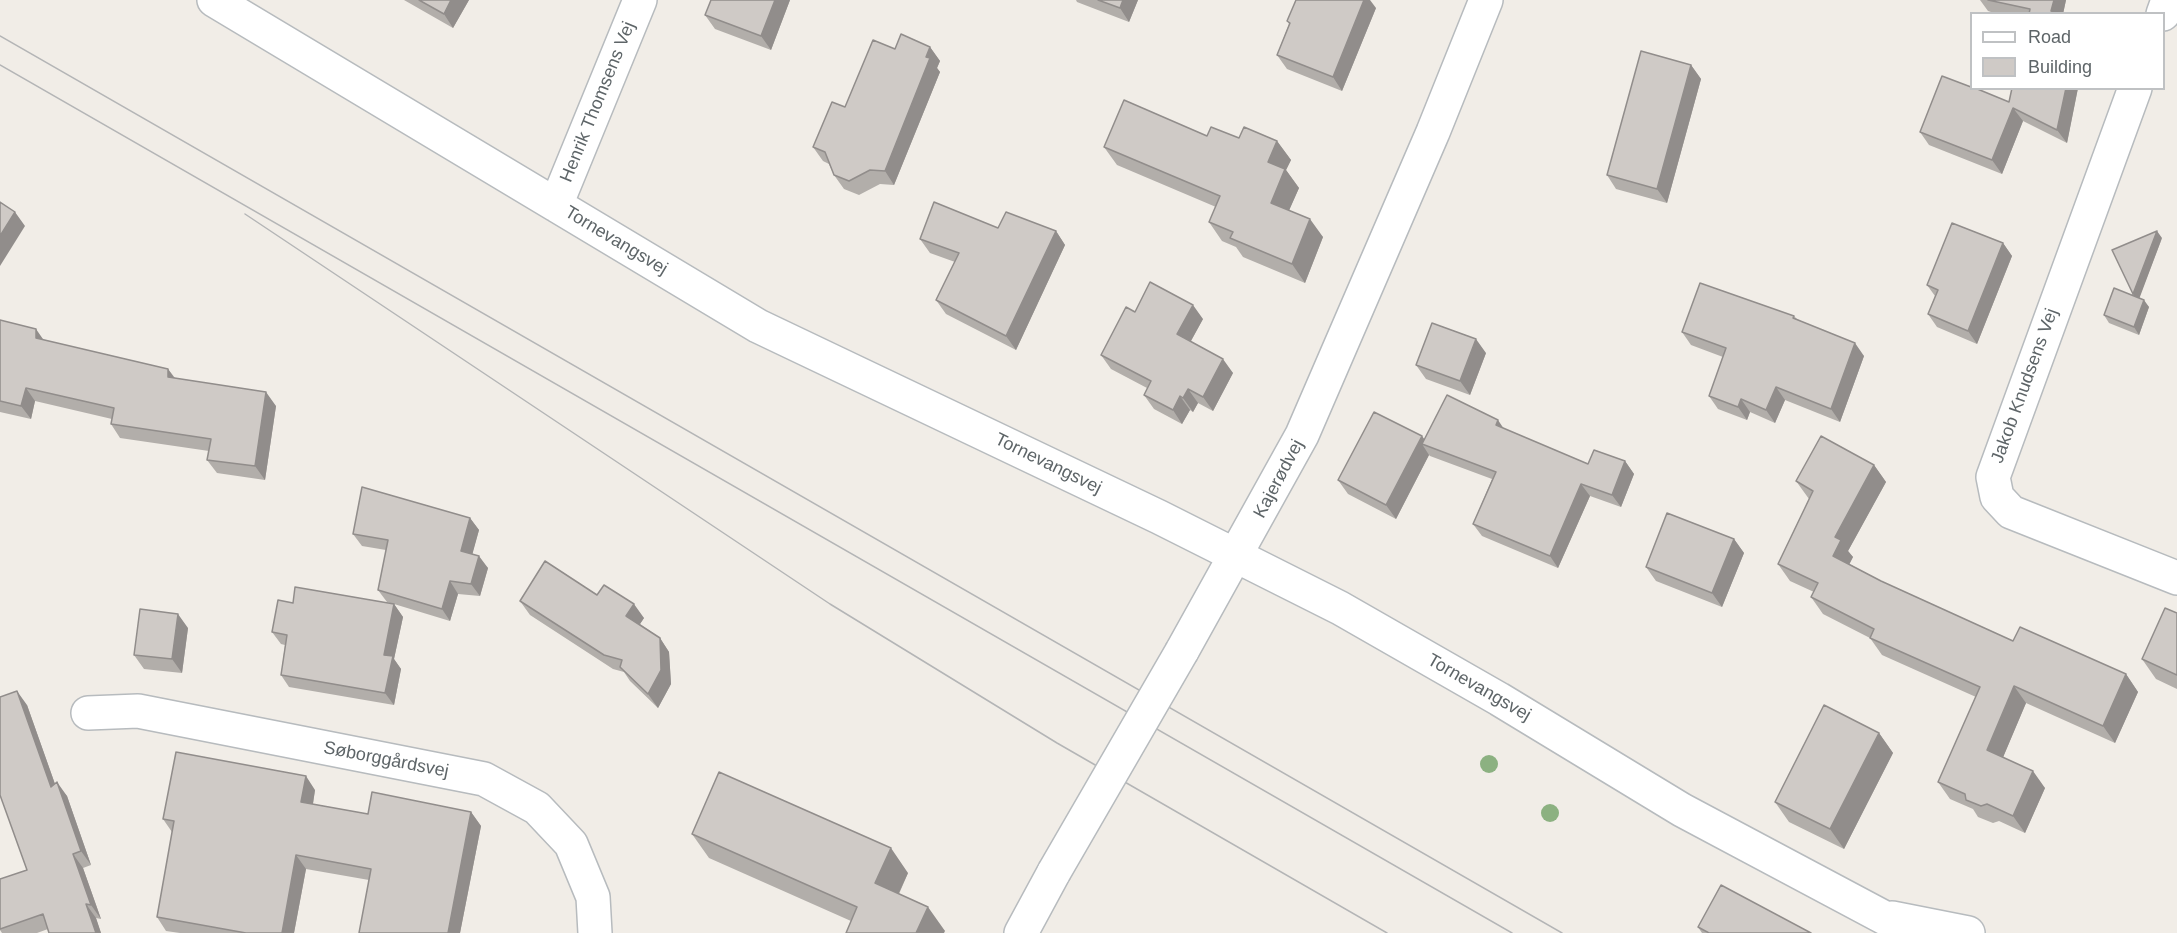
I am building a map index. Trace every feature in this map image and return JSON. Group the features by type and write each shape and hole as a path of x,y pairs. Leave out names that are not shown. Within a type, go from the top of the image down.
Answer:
{"street":[{"name":"Tornevangsvej","path":"214,0 758,326 1238,555 1360,620 1682,810 1848,899 1900,925 1968,933"},
{"name":"Henrik Thomsens Vej","path":"556,205 640,0"},
{"name":"Kajerødvej","path":"1021,933 1238,555 1302,435 1433,132 1486,0"},
{"name":"Jakob Knudsens Vej","path":"2134,90 1993,477 2000,502 2011,512 2177,578"},
{"name":"Søborggårdsvej","path":"88,713 138,711 484,779 537,808 571,844 593,897 595,933"}],"building":[{"path":"419,0 451,0 444,14"},
{"path":"711,0 775,0 761,36 705,15"},
{"path":"1098,0 1123,0 1120,8"},
{"path":"1296,0 1364,0 1333,77 1277,55 1290,23 1287,21"},
{"path":"1988,0 2054,0 2051,11 2055,12 2029,12 2030,9"},
{"path":"901,34 930,47 926,57 930,58 885,171 870,170 849,181 834,175 825,152 813,147 832,102 845,107 873,40 895,49"},
{"path":"1641,51 1691,65 1657,189 1607,175"},
{"path":"1942,76 1970,87 1970,90 1980,90 2009,102 2012,90 2066,90 2057,130 2013,108 1992,160 1920,132"},
{"path":"1124,100 1207,136 1211,127 1239,138 1244,127 1277,141 1268,162 1285,169 1271,203 1310,219 1292,264 1230,238 1233,232 1209,222 1220,196 1104,147"},
{"path":"0,202 15,212 0,236"},
{"path":"934,202 998,228 1006,212 1056,231 1006,336 936,300 959,253 920,239"},
{"path":"1952,223 2003,243 1968,331 1928,314 1938,290 1927,285"},
{"path":"2157,231 2133,294 2112,250"},
{"path":"1150,282 1193,305 1177,334 1223,359 1203,397 1188,389 1183,398 1180,396 1173,410 1144,395 1151,381 1101,355 1126,307 1135,312"},
{"path":"1700,283 1794,316 1793,318 1855,343 1831,409 1776,387 1766,410 1741,399 1738,407 1709,396 1726,348 1682,332"},
{"path":"2114,288 2144,300 2134,327 2104,315"},
{"path":"0,320 36,329 36,338 168,369 168,377 266,392 255,466 207,460 211,439 111,424 114,408 26,388 21,406 0,401"},
{"path":"1432,323 1476,339 1460,381 1416,365"},
{"path":"1447,395 1498,420 1496,425 1588,464 1594,450 1625,461 1612,495 1581,484 1550,556 1473,524 1496,472 1422,444"},
{"path":"1374,412 1422,436 1386,505 1338,480"},
{"path":"1821,436 1874,465 1835,537 1841,540 1833,556 1881,581 2013,641 2020,627 2126,674 2103,726 2014,686 1987,750 2033,771 2013,816 1987,804 1981,806 1966,800 1965,794 1938,782 1980,687 1870,638 1874,629 1811,597 1818,583 1778,564 1813,491 1796,481"},
{"path":"362,487 470,518 461,551 479,556 471,584 450,581 442,609 378,590 388,540 353,534"},
{"path":"1667,513 1734,539 1712,593 1646,567"},
{"path":"545,561 597,595 604,585 634,604 626,616 660,638 661,670 648,694 620,667 622,660 604,655 520,601"},
{"path":"295,587 394,604 384,655 393,656 385,693 281,675 287,635 272,632 278,600 293,603"},
{"path":"2165,608 2177,613 2177,675 2142,659"},
{"path":"140,609 178,614 172,659 134,655"},
{"path":"17,691 51,787 57,782 81,851 73,854 91,905 86,904 96,933 49,933 43,914 0,929 0,879 27,870 0,795 0,697"},
{"path":"1824,705 1879,733 1830,829 1775,802"},
{"path":"176,752 306,776 301,802 368,814 372,792 471,812 448,933 359,933 371,869 296,855 282,933 246,933 157,917 174,821 163,819"},
{"path":"719,772 891,848 875,883 928,907 916,933 846,933 857,907 692,834"},
{"path":"1721,885 1811,933 1709,933 1698,927"}],"tram line":[{"path":"0,36 1562,933"},
{"path":"0,65 1512,933"},
{"path":"245,214 830,604 1057,743 1387,933"}]}
